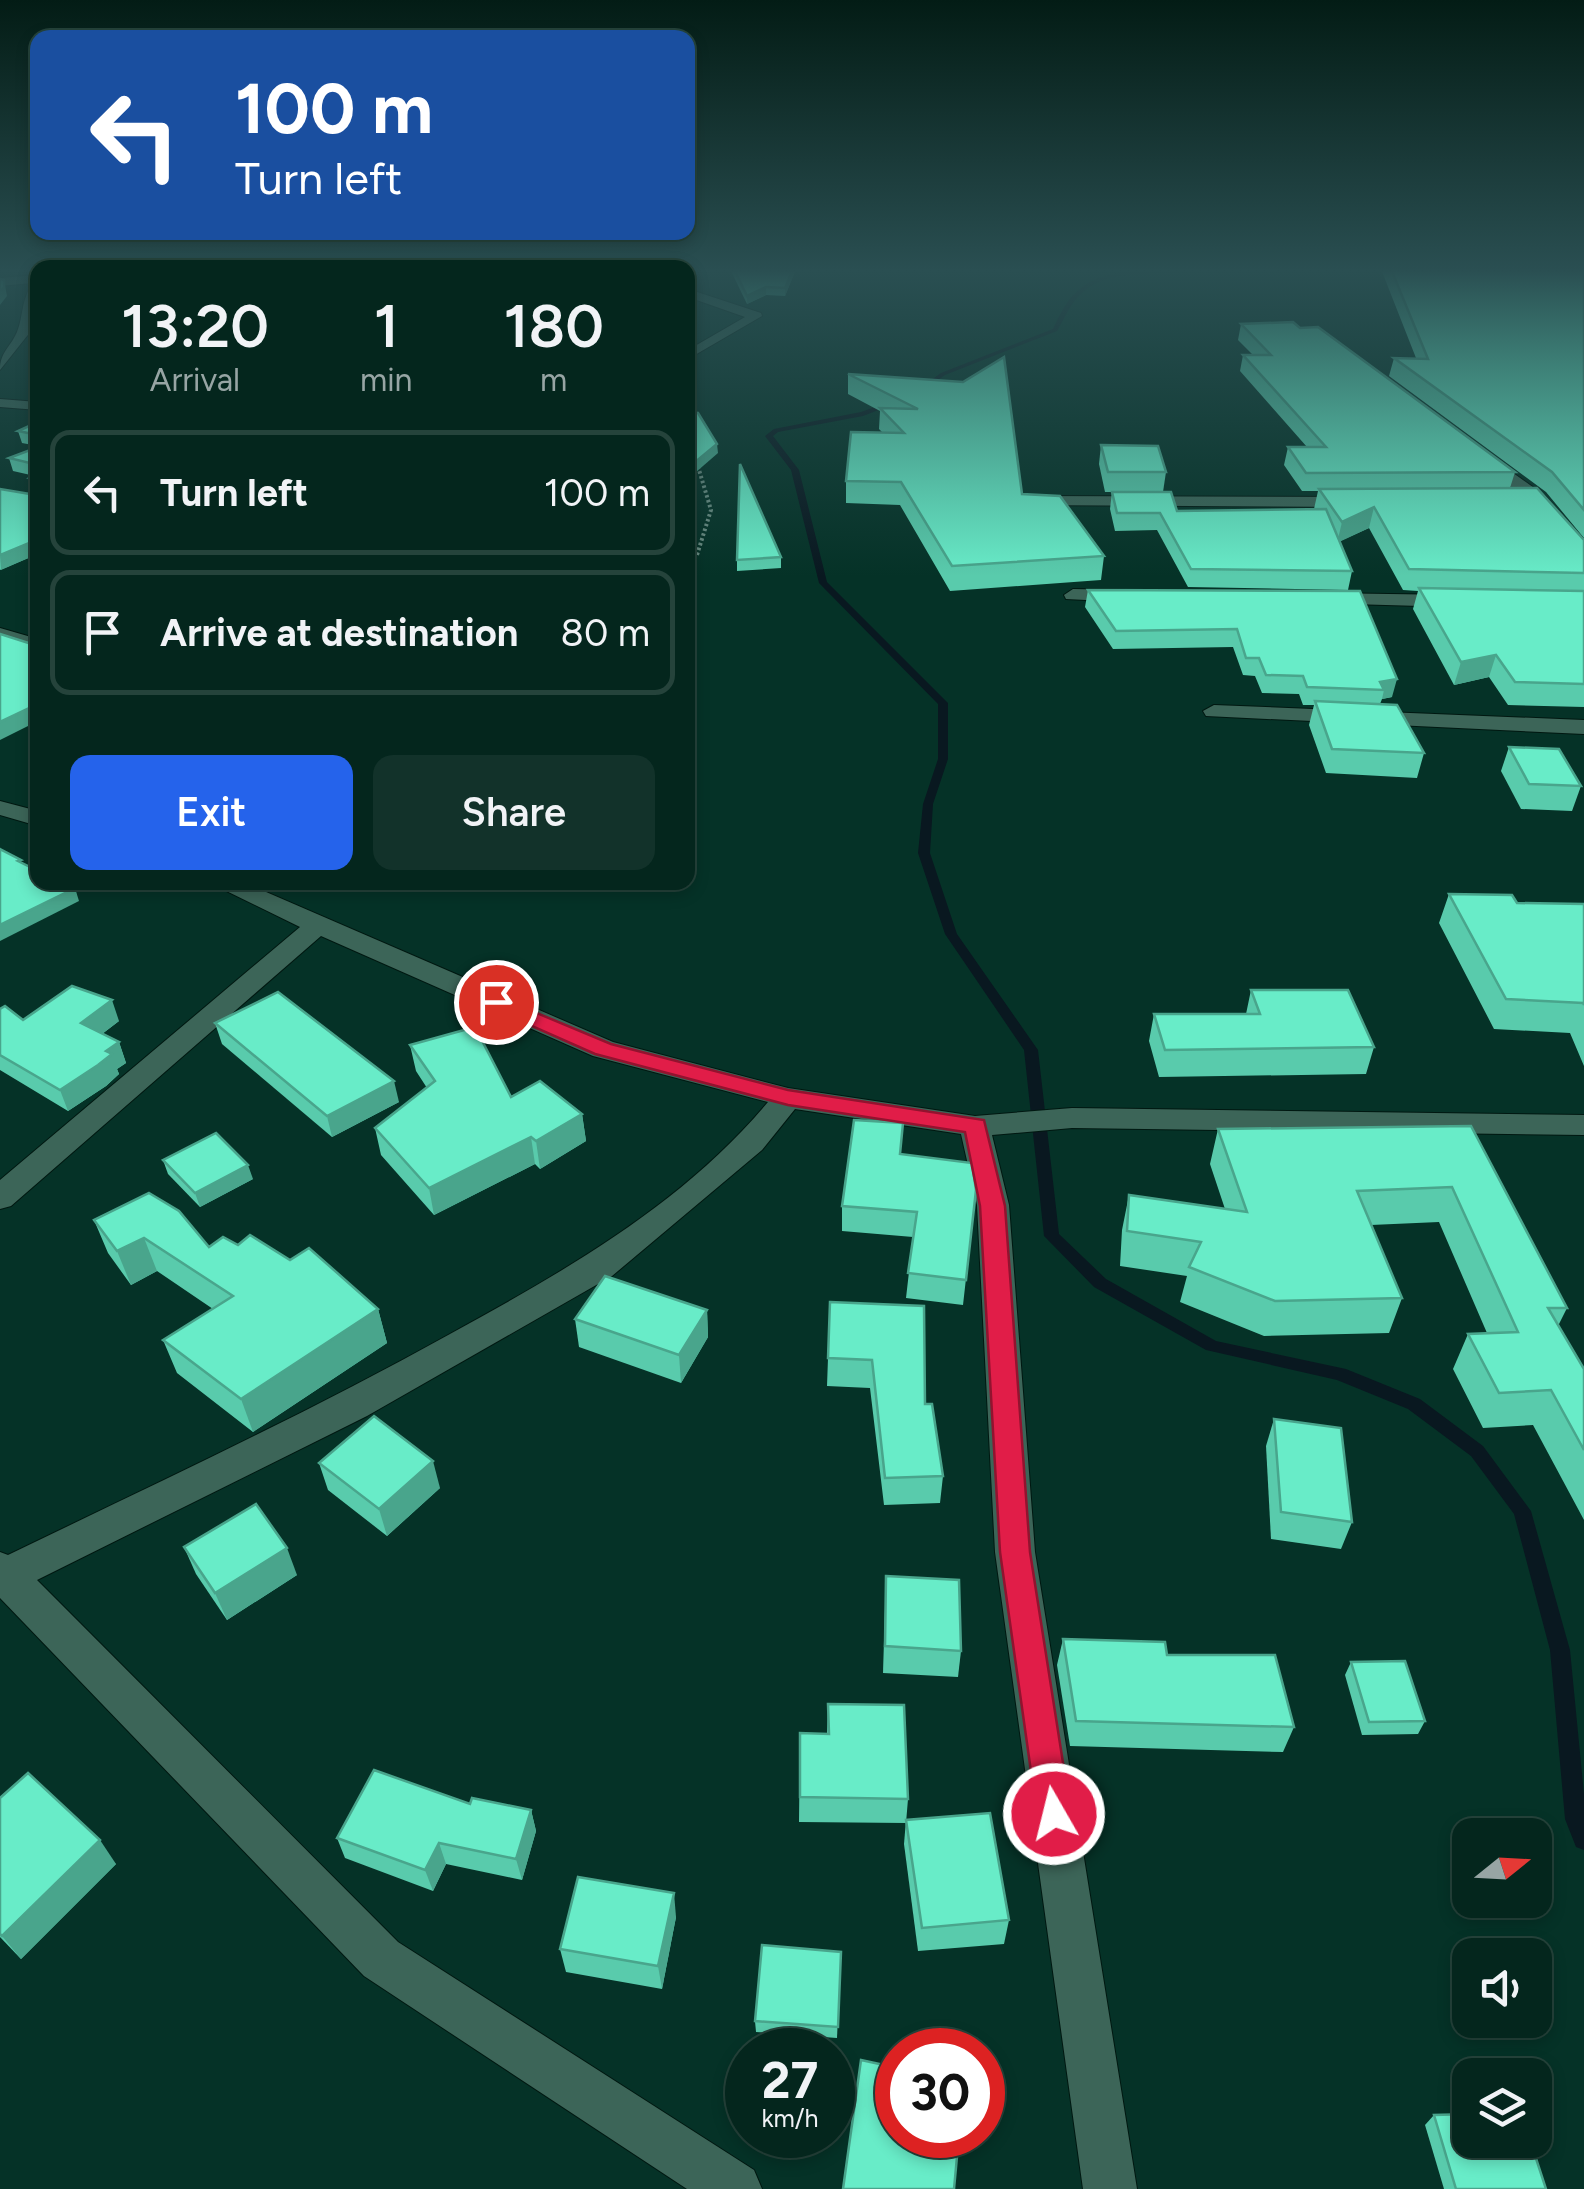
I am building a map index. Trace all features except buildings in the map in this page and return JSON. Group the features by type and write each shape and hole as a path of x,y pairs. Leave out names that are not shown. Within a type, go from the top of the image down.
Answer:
{"street":[{"path":"0,403 30,405"},
{"path":"1461,443 1538,499 1584,554"},
{"path":"1499,500 1538,499"},
{"path":"1029,501 1382,502"},
{"path":"1074,595 1152,596"},
{"path":"1309,599 1486,601"},
{"path":"0,634 30,643"},
{"path":"1214,711 1584,727"},
{"path":"0,808 30,817"},
{"path":"238,890 603,1049 788,1098 992,1123 1072,1118 1584,1125"},
{"path":"0,1198 318,925"},
{"path":"735,2189 381,1959 7,1585 354,1405 600,1267 751,1142 788,1098"},
{"path":"992,1123 992,1206 1015,1552 1110,2189"}],"path":[{"path":"695,460 712,495 714,516 695,555"}],"waterway":[{"path":"920,390 950,371"},
{"path":"892,403 863,414 776,430 769,436 795,470 823,583 943,703 943,759 928,804 924,853 951,934 1031,1050 1052,1236 1100,1283 1212,1346 1340,1374 1414,1404 1477,1451 1522,1511 1560,1650 1576,1819 1584,1839"}],"route":[{"path":"496,1002 603,1049 788,1098 976,1126 992,1206 1015,1552 1054,1814"}]}
